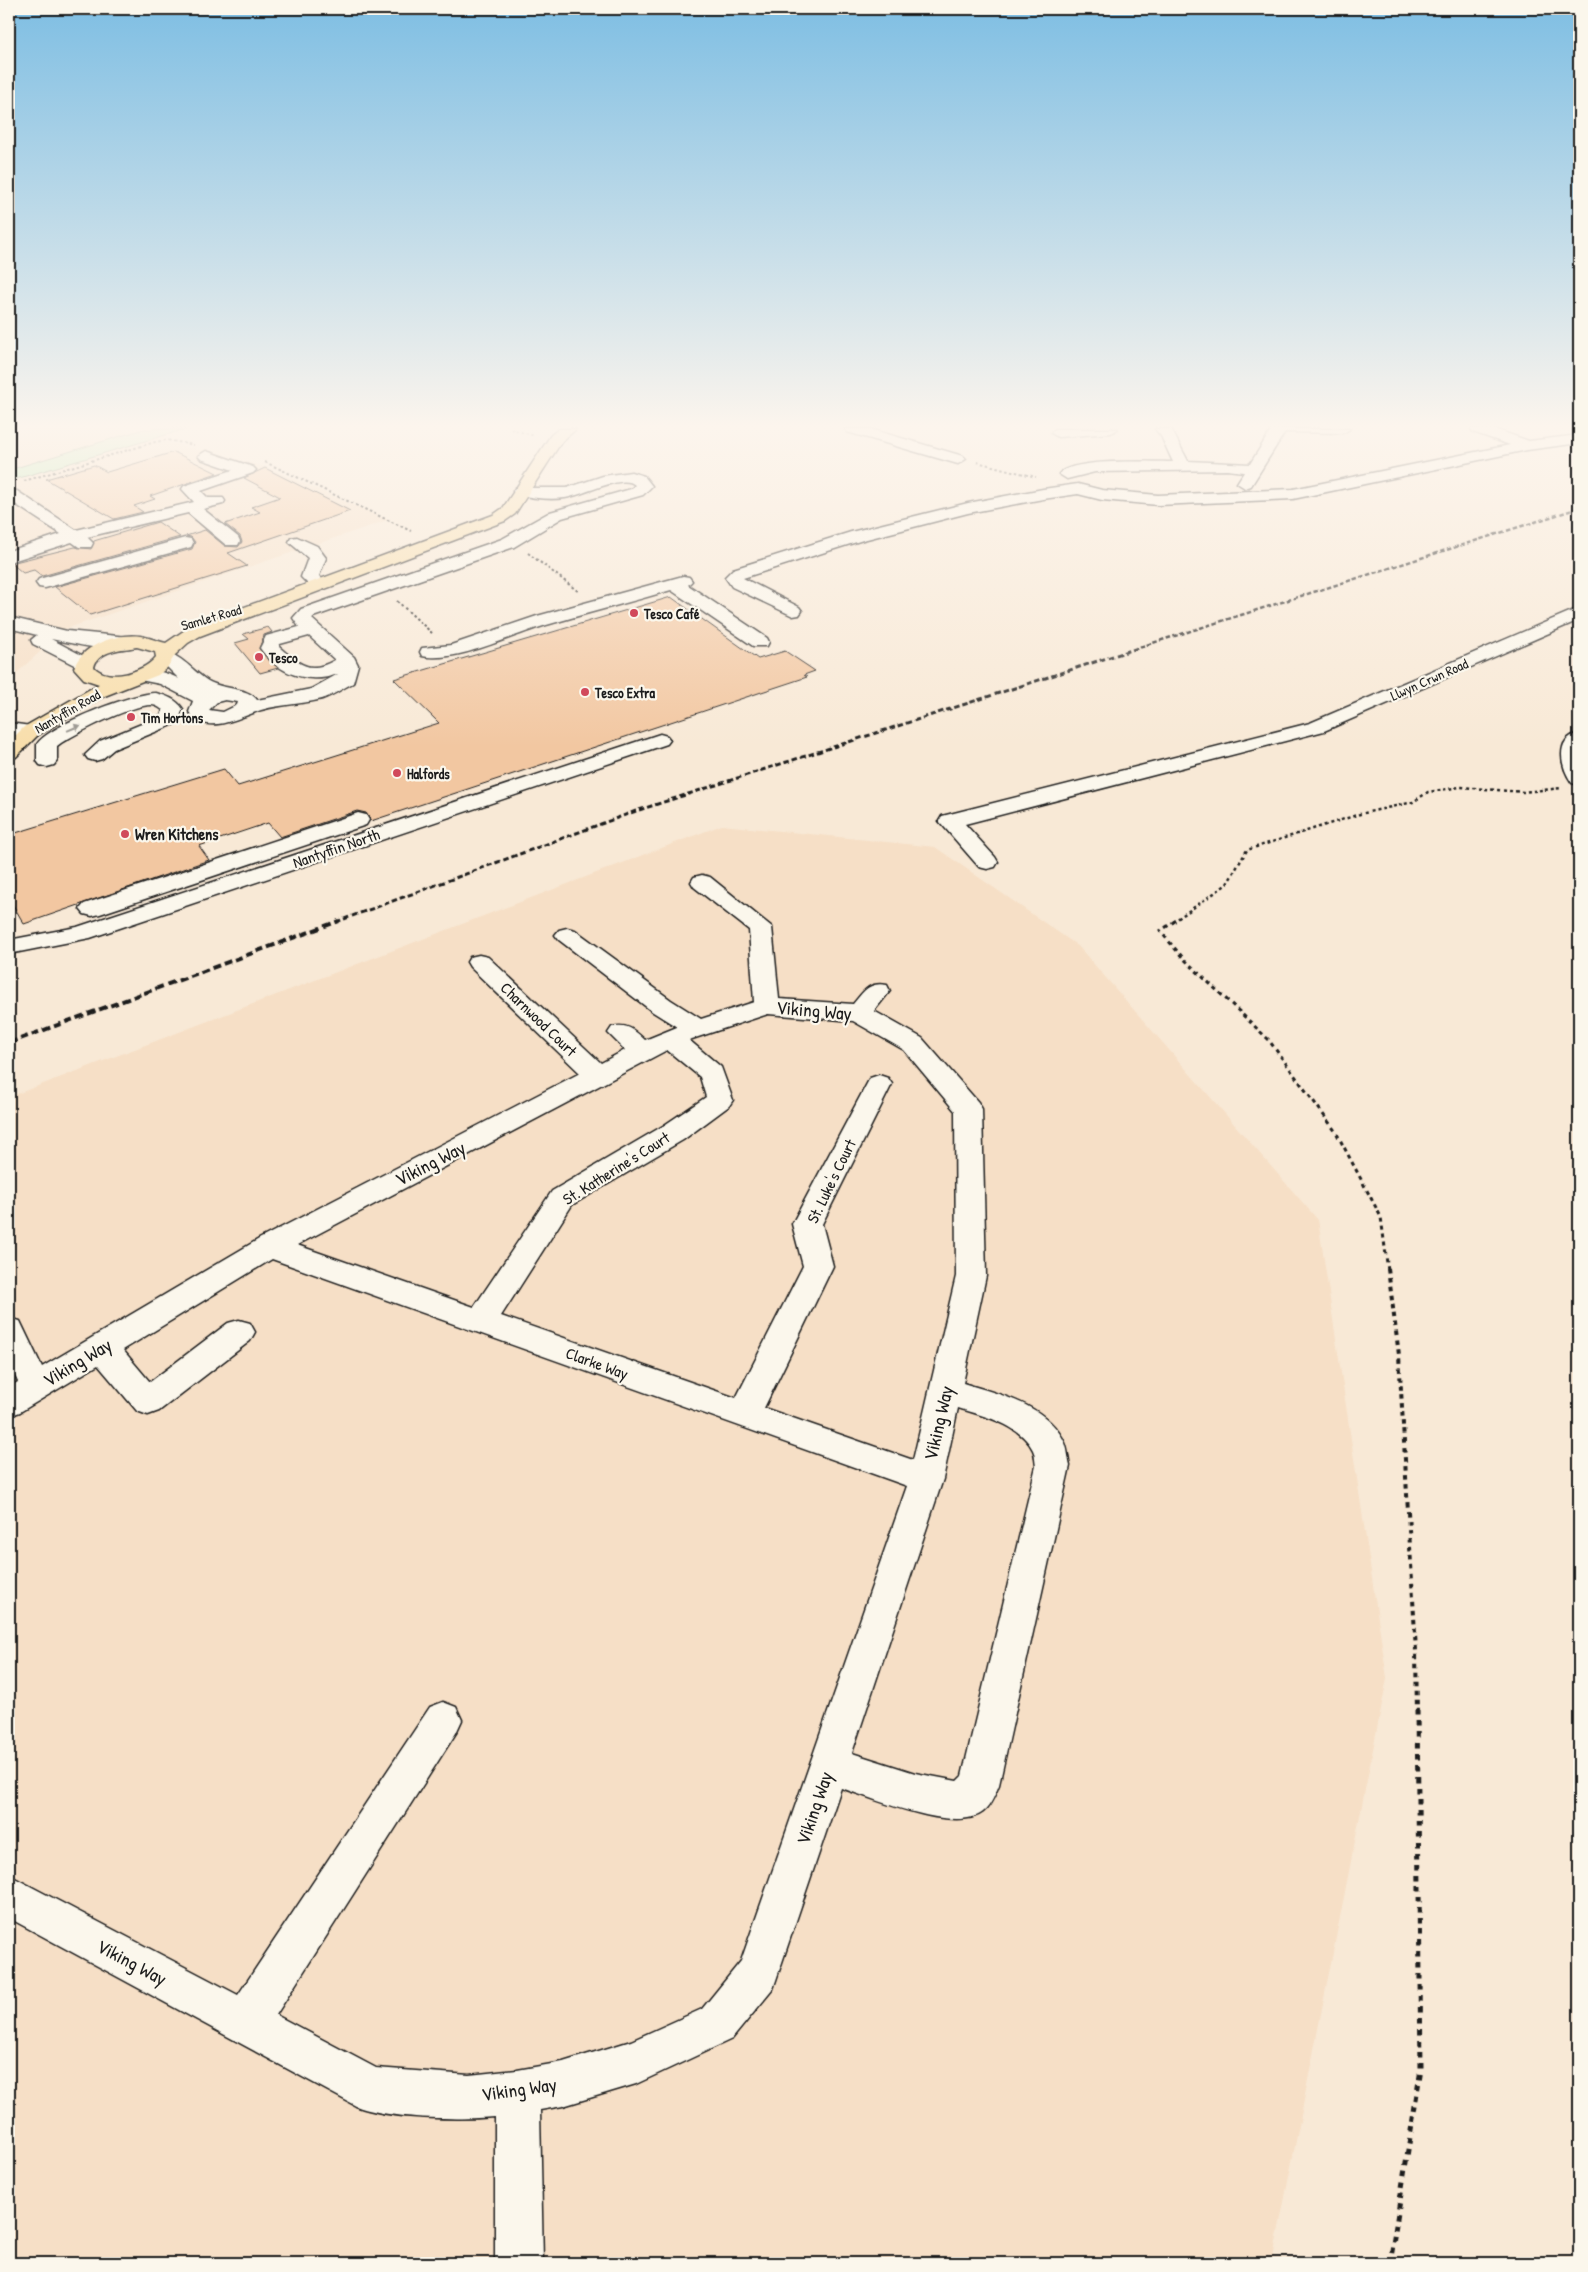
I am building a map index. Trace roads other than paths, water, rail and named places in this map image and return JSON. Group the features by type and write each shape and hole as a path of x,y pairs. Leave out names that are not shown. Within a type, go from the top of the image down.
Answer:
{"main road":[{"name":"Samlet Road","path":"136,677 159,667 166,655 181,638 194,632 452,535"},
{"name":"Samlet Road","path":"85,668 94,653 104,648 133,642 185,624 286,596"},
{"path":"133,642 157,645 166,655"},
{"path":"85,668 99,678 136,677"},
{"name":"Nantyffin Road","path":"9,753 17,732 37,714 62,698 85,668"},
{"name":"Nantyffin Road","path":"17,732 95,693 136,677"}],"street":[{"path":"9,557 75,535"},
{"path":"75,535 112,564"},
{"path":"228,535 232,540"},
{"path":"136,677 166,679 206,709 230,717 246,708 281,702 331,688 346,679 349,666 347,661 302,618 307,613 508,543 522,535"},
{"path":"793,611 738,583 734,577 739,573 860,535"},
{"path":"297,542 311,550 317,558 315,568 310,577 318,584"},
{"path":"44,583 185,543"},
{"path":"429,652 453,650 543,620 596,607 679,582 760,642"},
{"name":"Llwyn Crwn Road","path":"987,862 950,821 1318,727 1579,613"},
{"path":"9,622 70,639 93,642 133,642"},
{"path":"9,626 85,668"},
{"path":"314,629 273,640 269,648 297,672 311,674 331,671 347,661"},
{"path":"166,655 180,672 216,692 245,697 248,701 246,708"},
{"path":"138,745 206,709 225,694"},
{"path":"46,761 47,744 64,732 144,700 163,701 173,709 170,719 107,745 95,754"},
{"path":"1575,783 1570,754 1579,738"},
{"name":"Nantyffin North","path":"9,947 82,934 254,855 660,740"},
{"path":"92,909 358,820"},
{"path":"702,882 760,927 764,952 767,1006"},
{"path":"566,935 662,1006 658,1038"},
{"name":"Charnwood Court","path":"479,962 598,1076"},
{"name":"Viking Way","path":"9,1403 269,1247 598,1076 658,1038 767,1006 869,1002 913,1044 968,1109 971,1276 926,1479 758,1974 718,2024 636,2062 563,2084 517,2092 469,2096 372,2090 9,1896"},
{"name":"St. Katherine's Court","path":"482,1322 562,1198 673,1133 720,1100 712,1073 658,1038"},
{"name":"St. Luke's Court","path":"744,1415 818,1266 807,1224 879,1084"},
{"name":"Clarke Way","path":"269,1247 926,1479"},
{"path":"9,1330 36,1387"},
{"path":"102,1347 148,1402 239,1332"},
{"path":"829,1765 916,1793 959,1801 969,1798 980,1784 1053,1466 1049,1445 1028,1422 997,1407 945,1392"},
{"path":"245,2023 443,1720"},
{"path":"517,2092 519,2263"}],"railway":[{"path":"1140,647 1494,535"},
{"path":"336,922 636,811 1144,646"},
{"path":"9,1043 339,921"}],"place":[{"name":"Tesco Café","path":"634,613"},
{"name":"Tesco","path":"259,657"},
{"name":"Tesco Extra","path":"585,692"},
{"name":"Tim Hortons","path":"131,717"},
{"name":"Halfords","path":"397,773"},
{"name":"Wren Kitchens","path":"125,834"}]}
